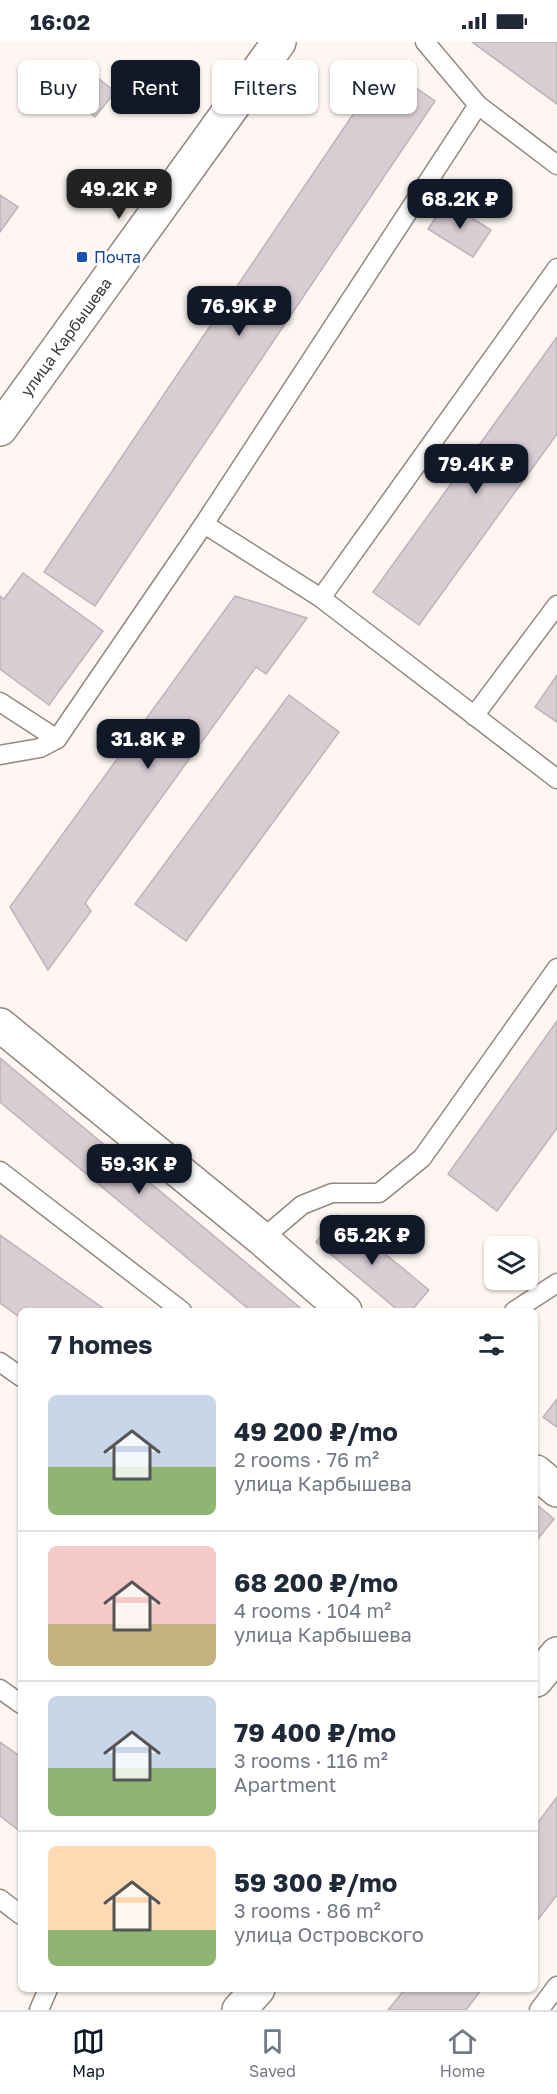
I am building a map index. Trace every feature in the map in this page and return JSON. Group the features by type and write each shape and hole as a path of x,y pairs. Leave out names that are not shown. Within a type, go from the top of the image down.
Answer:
{"street":[{"name":"улица Карбышева","path":"0,429 279,42"},
{"path":"0,1025 262,1239 342,1308"},
{"path":"538,1474 557,1490"},
{"path":"538,1678 557,1654"},
{"path":"239,2010 255,1992"}],"lane":[{"path":"425,42 478,105 557,165"},
{"path":"0,755 40,748 57,739 204,524 478,105"},
{"path":"321,598 557,268"},
{"path":"204,524 321,598 557,779"},
{"path":"474,716 557,604"},
{"path":"0,702 57,739"},
{"path":"262,1239 302,1205 332,1193 380,1193 422,1158 557,968"},
{"path":"0,1171 178,1308"},
{"path":"519,1308 557,1283"},
{"path":"0,1362 18,1375"},
{"path":"0,1689 18,1702"},
{"path":"0,1899 18,1914"},
{"path":"539,2010 557,1986"},
{"path":"39,2010 47,1992"}],"building":[{"path":"472,42 557,42 557,104"},
{"path":"99,79 111,89 111,97 99,112"},
{"path":"417,89 435,101 95,606 44,572 353,114 417,114"},
{"path":"0,195 18,207 0,232"},
{"path":"446,202 491,230 473,257 428,229"},
{"path":"557,337 557,434 419,625 373,592"},
{"path":"23,573 103,631 49,705 0,669 0,596 4,599"},
{"path":"235,596 307,618 266,674 256,667 85,903 91,911 48,970 10,907"},
{"path":"557,675 557,722 535,707"},
{"path":"289,695 339,732 186,941 135,904"},
{"path":"557,1021 557,1128 497,1211 448,1174"},
{"path":"0,1058 300,1308 247,1308 0,1102"},
{"path":"338,1215 429,1290 414,1308 395,1308 316,1242"},
{"path":"0,1235 103,1308 18,1308 18,1316 0,1303"},
{"path":"557,1399 557,1427 543,1417"},
{"path":"538,1506 554,1519 538,1539"},
{"path":"0,1742 18,1755 18,1830 0,1816"},
{"path":"557,1797 557,1895 538,1919 538,1822"},
{"path":"403,1992 480,1992 466,2010 388,2010"}],"place":[{"name":"Почта","path":"82,257"}]}
